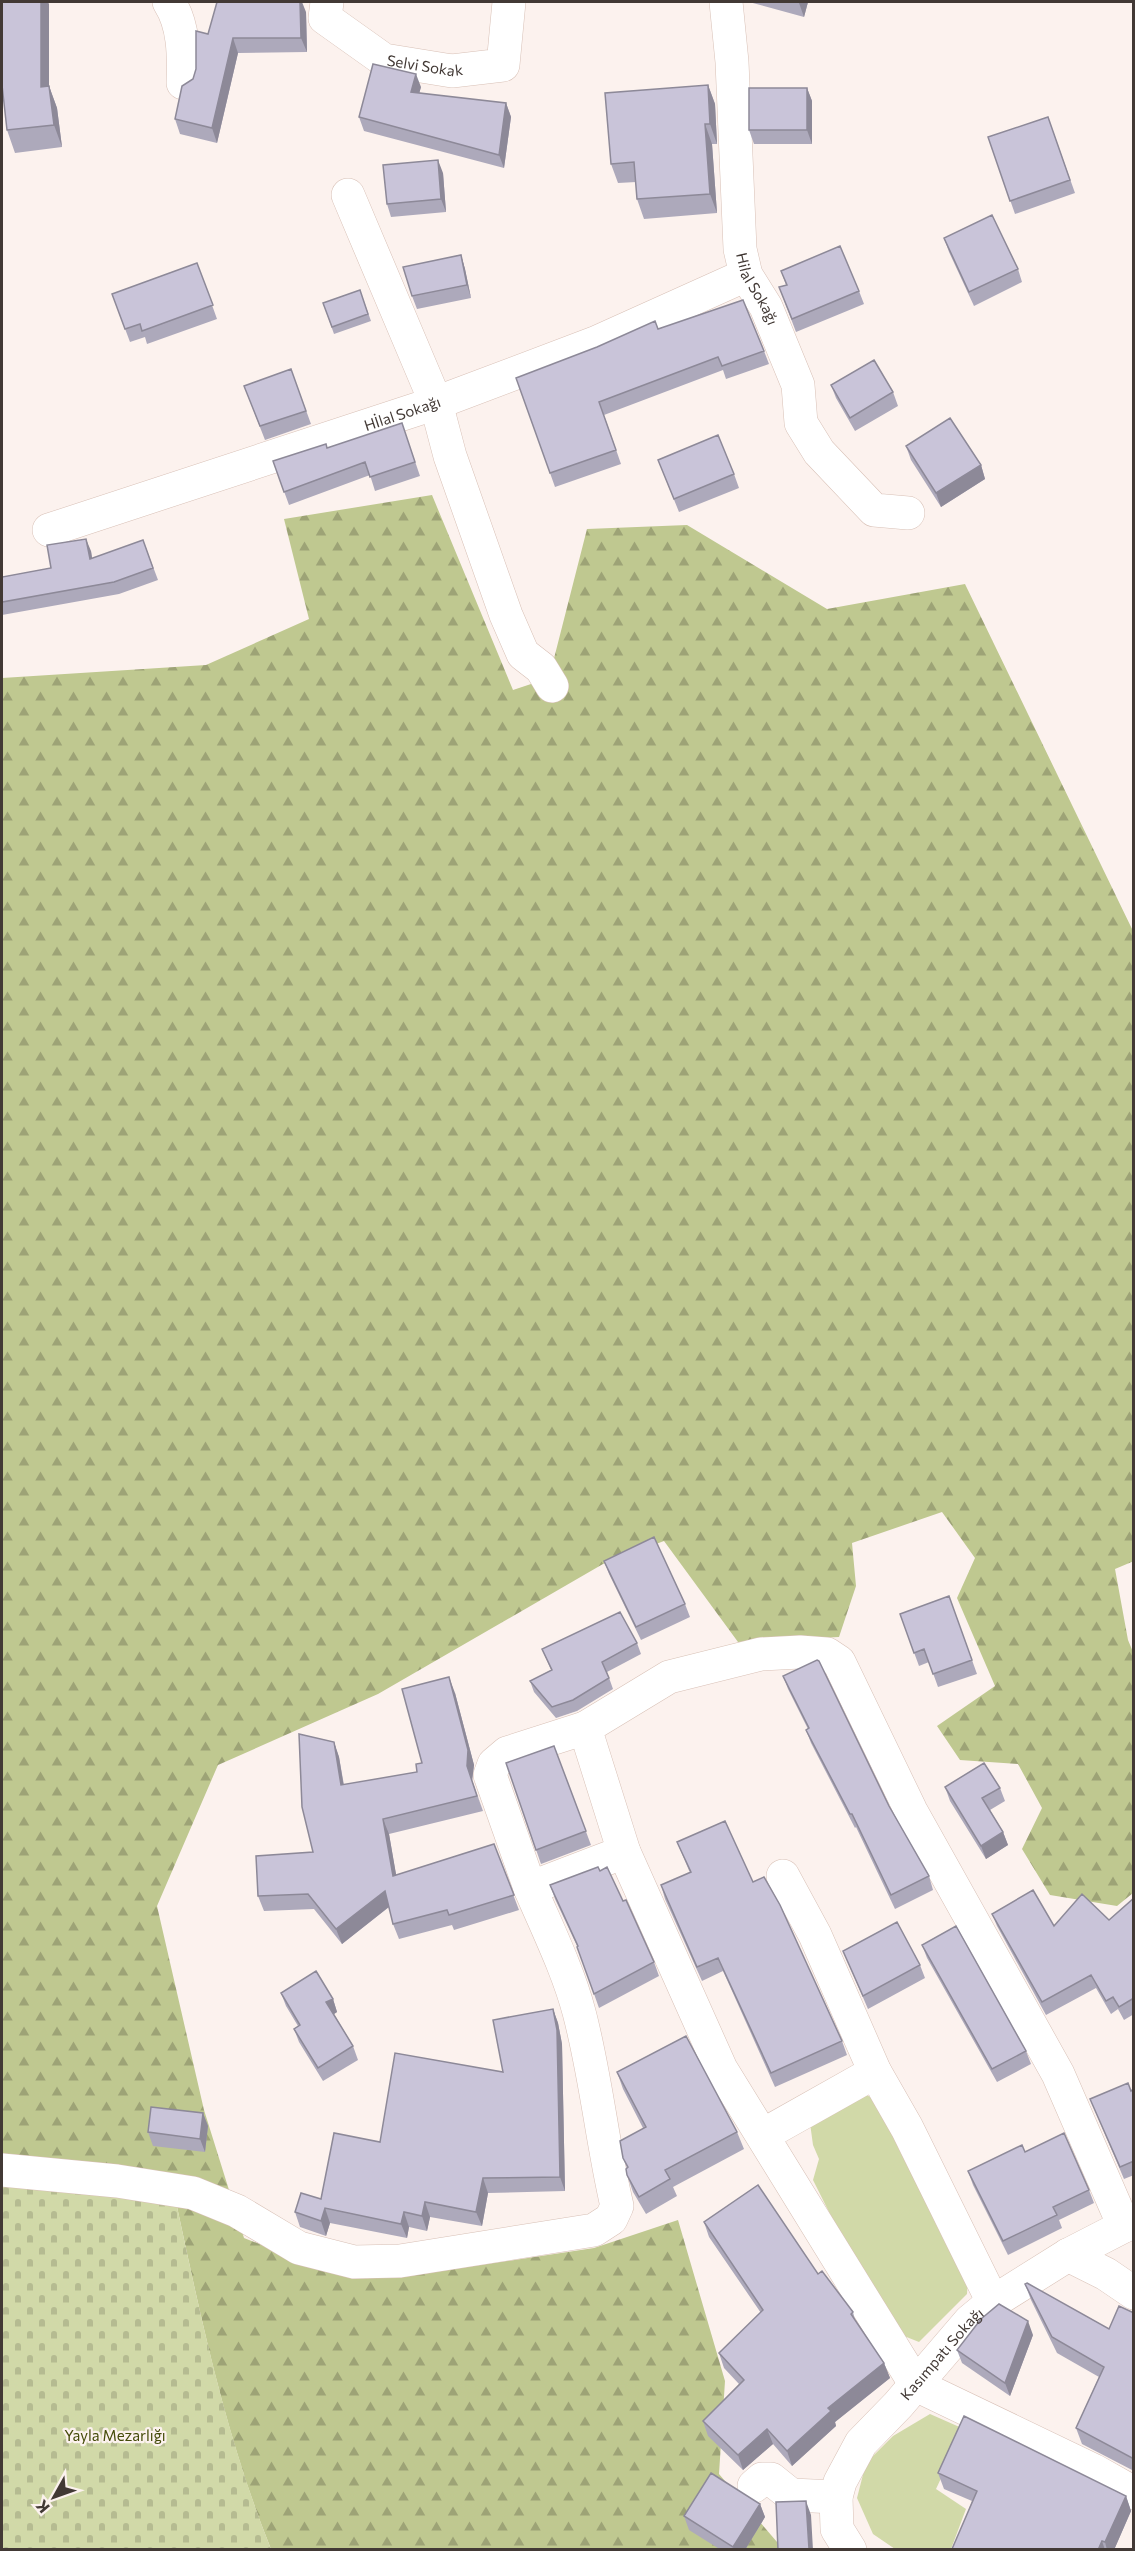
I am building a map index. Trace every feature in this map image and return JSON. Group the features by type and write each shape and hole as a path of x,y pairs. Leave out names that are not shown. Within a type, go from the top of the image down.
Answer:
{"street":[{"path":"169,2 173,8 184,48 183,82"},
{"name":"Selvi Sokak","path":"326,10 384,60 452,71 503,65 509,2"},
{"name":"Hilal Sokağı","path":"726,2 732,62 740,249 746,275 766,307 798,385 801,423 819,452 874,510 908,513"},
{"path":"348,195 436,403 450,456 506,615 523,654 541,668 552,686"},
{"name":"Hİlal Sokağı","path":"49,530 436,403 595,343 746,275"},
{"path":"2,2170 117,2181 193,2193 237,2211 299,2248 354,2262 400,2261 594,2230 611,2219 617,2206 579,2012 530,1888 490,1775 494,1764 507,1753 585,1728 669,1677 761,1654 800,1652 827,1654 839,1662 911,1811 1058,2074 1129,2223"},
{"path":"585,1728 624,1852 721,2069 915,2385 1093,2470 1134,2493"},
{"path":"530,1888 624,1852"},
{"path":"783,1876 816,1935 875,2072 907,2128 993,2302"},
{"path":"763,2135 875,2072"},
{"name":"Kasımpatı Sokağı","path":"850,2550 837,2529 836,2497 840,2482 861,2443 915,2385 970,2320 993,2302 1068,2255 1129,2223"},
{"path":"1068,2255 1106,2274 1134,2293"},
{"path":"754,2486 762,2480 771,2479 790,2495 836,2497"}],"green space":[{"path":"432,495 513,690 549,678 587,529 687,525 827,609 965,584 1133,931 1134,1561 1115,1569 1128,1640 1133,1652 1133,1893 1117,1906 1050,1895 1022,1849 1042,1808 1018,1764 960,1760 937,1726 995,1686 957,1598 975,1558 942,1512 852,1543 856,1586 839,1637 738,1642 664,1541 603,1564 378,1694 218,1765 157,1906 204,2110 244,2238 337,2274 407,2276 594,2248 678,2220 725,2381 719,2474 783,2549 271,2549 241,2464 216,2378 176,2202 2,2183 2,678 206,665 309,619 284,519"},
{"path":"859,2091 876,2100 968,2277 967,2294 919,2342 904,2336 835,2224 813,2180 819,2159 813,2145 810,2123"},
{"name":"Yayla Mezarlığı","path":"2,2183 176,2202 205,2334 228,2421 271,2549 2,2550"},
{"path":"930,2414 964,2429 936,2489 966,2509 951,2549 895,2549 873,2534 857,2498 866,2463 893,2436"}],"building":[{"path":"2,2 41,2 41,87 49,86 54,125 7,130 2,85"},
{"path":"217,2 300,2 301,38 233,38 212,128 175,119 182,86 193,79 196,69 196,31 208,34"},
{"path":"373,64 416,74 411,92 506,103 499,155 359,117"},
{"path":"708,85 710,124 705,124 710,194 637,199 634,162 611,164 605,93"},
{"path":"749,88 807,88 807,130 749,130"},
{"path":"1048,117 1070,180 1010,201 988,137"},
{"path":"438,160 441,199 387,204 383,165"},
{"path":"992,215 1018,269 969,292 944,238"},
{"path":"840,246 859,291 792,319 779,287 787,285 781,271"},
{"path":"461,255 467,285 412,296 403,267"},
{"path":"197,263 213,305 142,331 140,324 125,329 112,294"},
{"path":"360,290 368,314 332,327 323,303"},
{"path":"743,300 764,351 722,366 718,357 599,402 616,450 550,473 516,378 597,347 655,321 658,329"},
{"path":"874,360 893,392 850,418 831,385"},
{"path":"291,369 306,411 260,426 244,386"},
{"path":"950,418 981,465 936,493 906,446"},
{"path":"402,423 415,462 370,477 365,462 284,492 273,461 326,444 327,448"},
{"path":"718,435 734,474 674,499 658,460"},
{"path":"86,539 90,559 143,540 153,568 114,582 2,602 2,577 51,568 47,545"},
{"path":"654,1537 685,1604 636,1627 604,1561"},
{"path":"949,1596 972,1660 933,1674 924,1649 914,1653 900,1614"},
{"path":"620,1612 637,1643 602,1662 609,1678 573,1700 552,1707 530,1681 552,1670 542,1649"},
{"path":"817,1660 889,1806 929,1876 891,1895 852,1814 806,1730 809,1728 783,1676"},
{"path":"449,1677 468,1750 467,1766 477,1796 383,1819 393,1876 494,1844 514,1895 449,1915 447,1910 393,1924 385,1891 336,1929 308,1894 258,1896 256,1856 313,1852 302,1807 299,1734 334,1742 341,1785 417,1772 416,1764 422,1763 402,1689"},
{"path":"554,1746 586,1831 536,1850 506,1763"},
{"path":"984,1763 1000,1788 982,1798 1003,1832 981,1846 945,1787"},
{"path":"725,1821 753,1882 764,1877 780,1905 842,2041 771,2073 718,1958 697,1967 661,1885 691,1872 677,1842"},
{"path":"598,1867 600,1871 607,1867 623,1901 626,1900 654,1962 594,1994 578,1946 550,1885"},
{"path":"1033,1890 1054,1926 1082,1894 1109,1920 1134,1898 1134,1998 1119,2007 1113,1997 1106,2001 1091,1975 1042,2002 992,1914"},
{"path":"897,1922 920,1965 863,1996 843,1951"},
{"path":"956,1926 1026,2051 992,2069 922,1945"},
{"path":"316,1971 333,1999 326,2002 353,2046 318,2068 294,2029 300,2025 281,1993"},
{"path":"553,2009 557,2030 560,2177 483,2178 476,2212 425,2202 422,2216 404,2212 401,2224 325,2208 321,2221 295,2212 301,2193 321,2199 334,2133 380,2142 395,2053 503,2072 493,2020"},
{"path":"686,2036 737,2132 665,2170 670,2179 639,2197 627,2175 628,2167 623,2158 620,2141 646,2127 617,2072"},
{"path":"1128,2083 1131,2091 1134,2089 1134,2161 1120,2167 1090,2099"},
{"path":"151,2107 203,2113 200,2139 148,2132"},
{"path":"1064,2133 1089,2190 1053,2207 1057,2215 1003,2241 968,2171 1022,2145 1025,2152"},
{"path":"758,2185 818,2274 822,2271 853,2312 851,2314 884,2363 828,2408 831,2411 787,2451 767,2429 738,2455 703,2421 744,2380 719,2353 763,2310 704,2222"},
{"path":"1027,2283 1109,2329 1119,2306 1134,2313 1134,2459 1076,2428 1104,2367 1052,2337 1025,2284"},
{"path":"999,2304 1028,2321 1005,2383 957,2350 981,2319"},
{"path":"964,2416 1126,2496 1105,2542 1102,2541 1098,2550 952,2549 977,2491 938,2473"},
{"path":"711,2473 760,2504 733,2547 684,2516"},
{"path":"806,2501 809,2549 778,2550 776,2502"}]}
